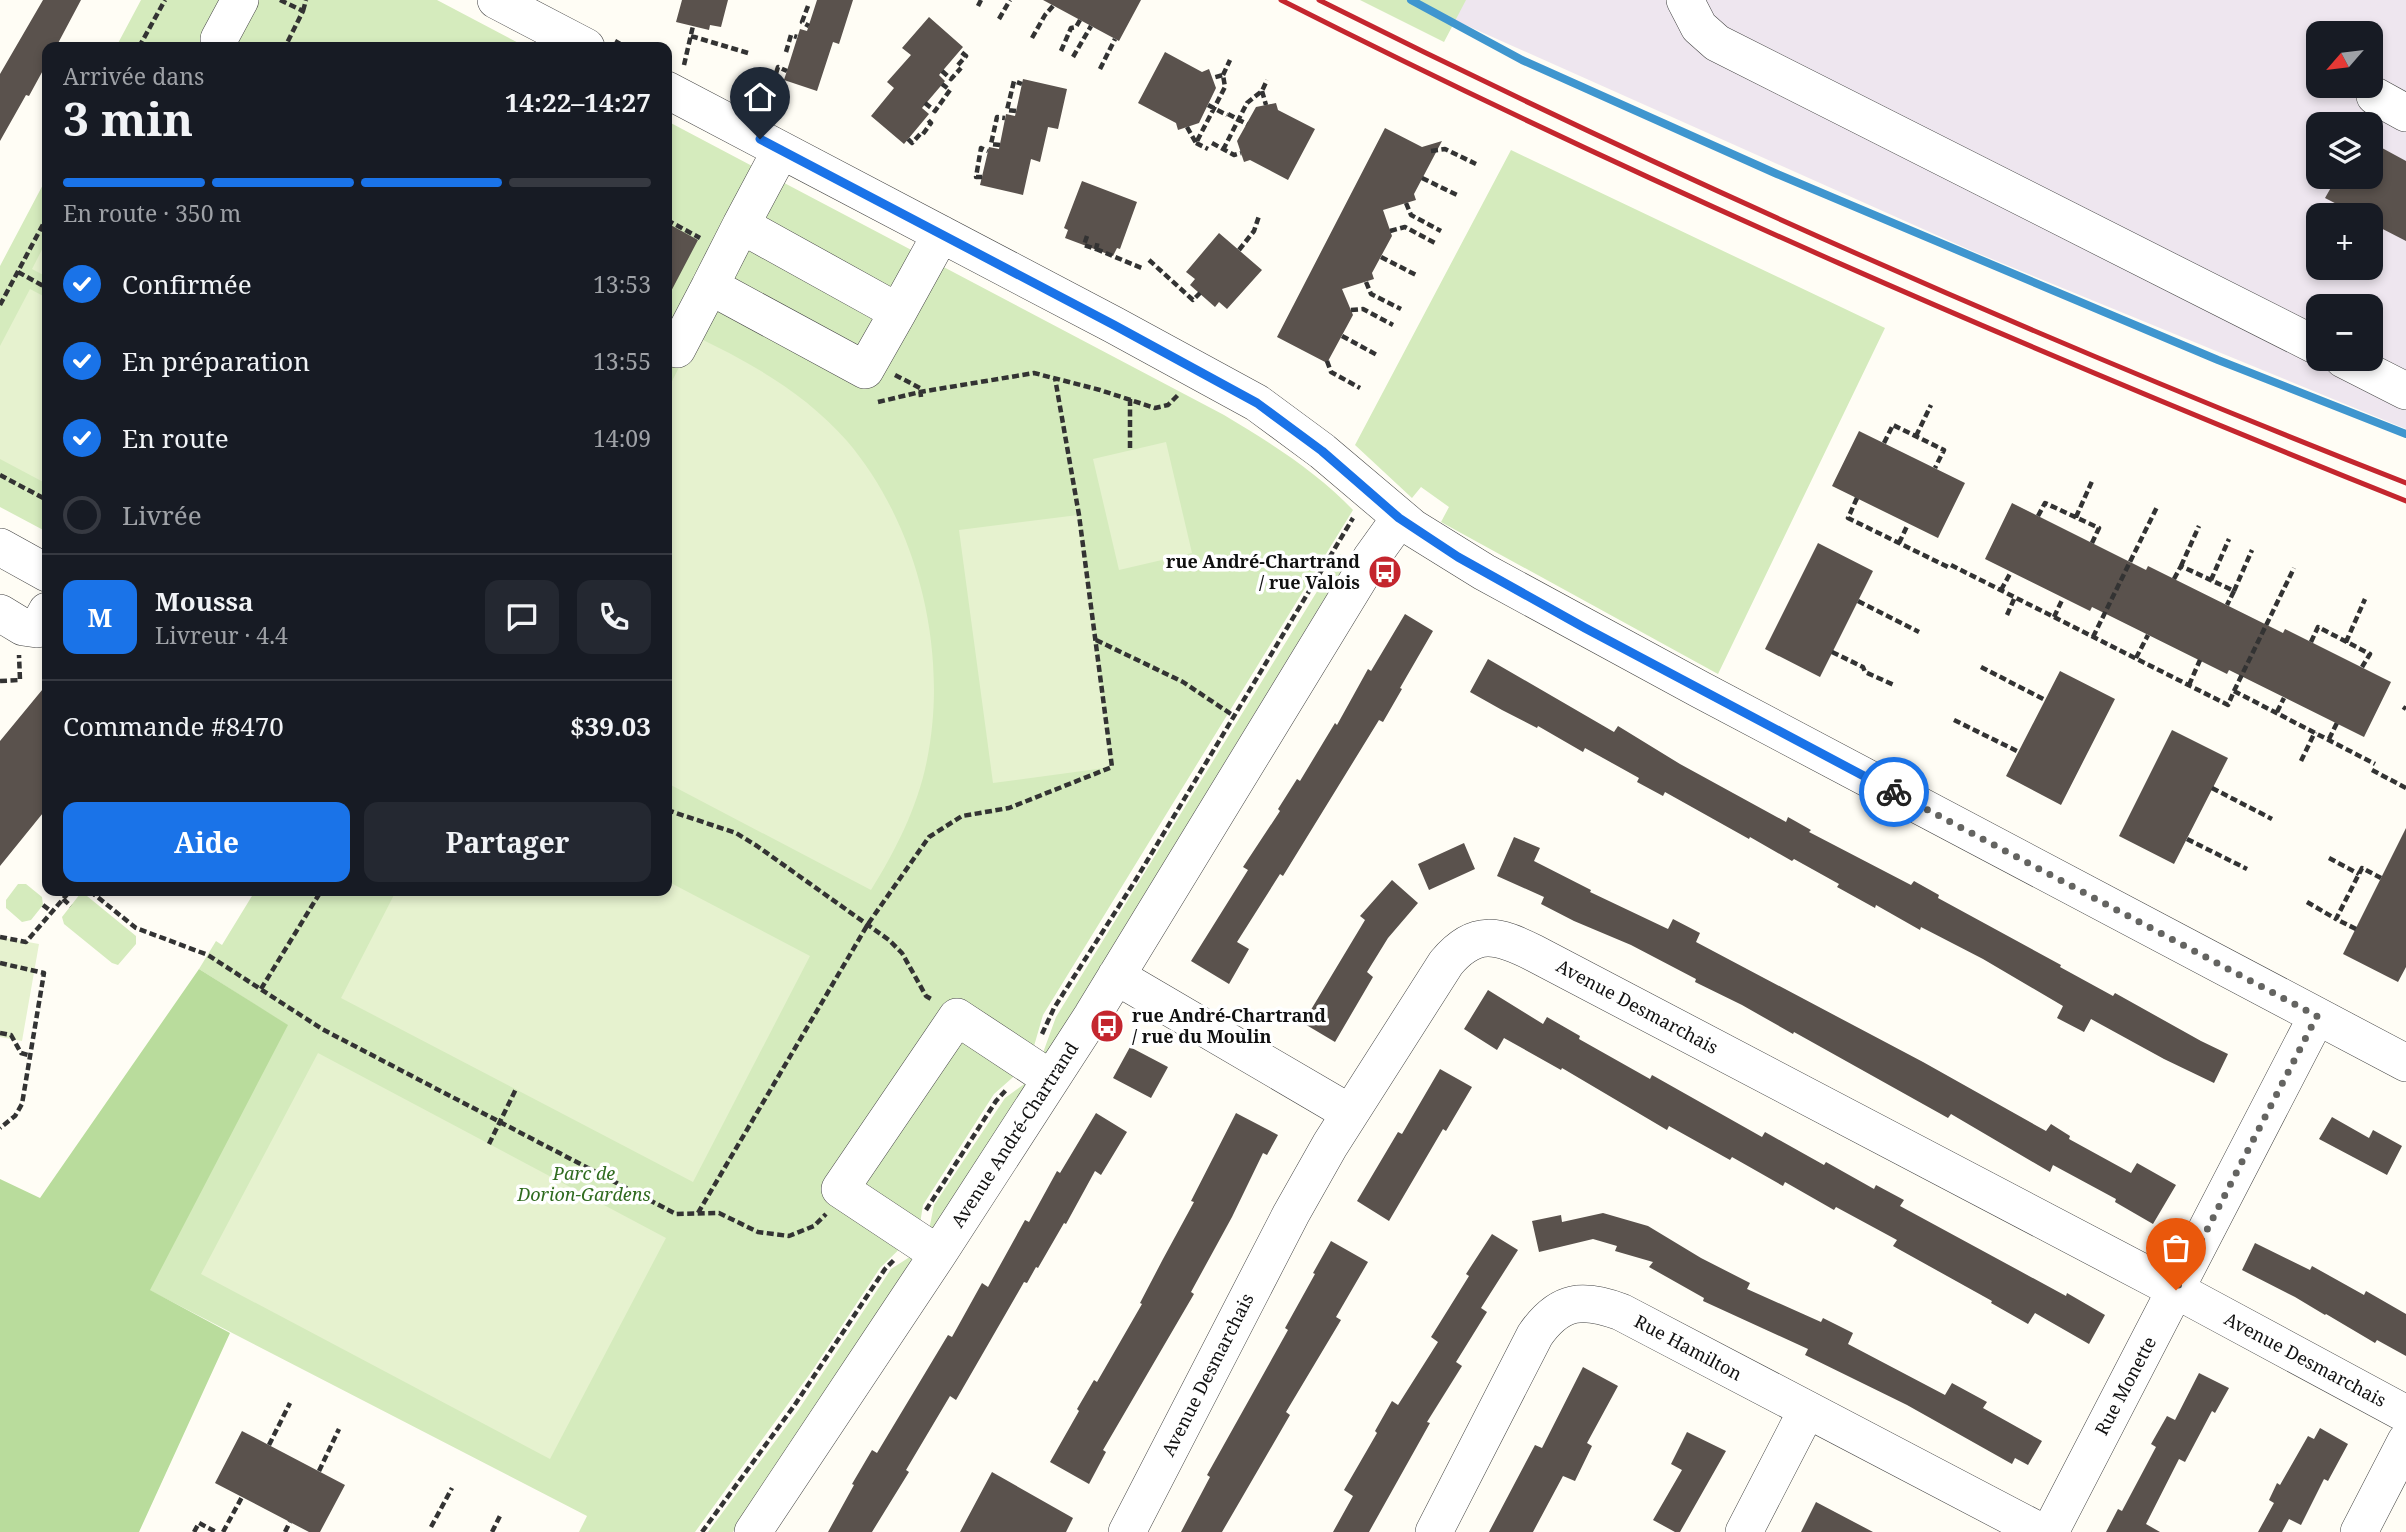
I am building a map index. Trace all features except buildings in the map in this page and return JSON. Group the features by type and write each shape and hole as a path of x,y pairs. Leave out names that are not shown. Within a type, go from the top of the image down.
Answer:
{"street":[{"path":"219,39 240,0"},
{"path":"496,0 576,42"},
{"path":"1685,0 1699,27 1717,43 2306,340"},
{"path":"674,83 781,150 1257,403 1322,451 1399,518 1458,557 1585,628 2406,1063"},
{"path":"677,349 781,150"},
{"path":"741,225 898,312"},
{"path":"710,286 865,370 941,234"},
{"path":"2367,371 2406,391"},
{"name":"Avenue André-Chartrand","path":"753,1532 1051,1079 1372,557 1399,518"},
{"path":"0,547 42,570"},
{"path":"0,613 23,627 37,629 42,620"},
{"name":"Avenue Desmarchais","path":"1126,1532 1285,1224 1350,1113 1446,963 1460,947 1469,942 1496,937 1534,953 2176,1290 2406,1414"},
{"path":"1116,976 1350,1113"},
{"name":"Rue Monette","path":"2050,1532 2317,1016"},
{"path":"938,1254 840,1189 957,1017 1051,1079"},
{"name":"Rue Hamilton","path":"1434,1532 1535,1335 1549,1318 1566,1306 1587,1303 1620,1312 2041,1532"},
{"path":"1744,1532 1807,1410"},
{"path":"2359,1532 2406,1441"}],"path":[{"path":"142,42 165,0"},
{"path":"280,0 303,11"},
{"path":"288,42 306,0"},
{"path":"978,6 981,0"},
{"path":"999,19 1010,0"},
{"path":"808,6 802,22 809,26"},
{"path":"1032,38 1053,6"},
{"path":"1061,51 1071,28 1076,27 1080,20"},
{"path":"674,83 693,26"},
{"path":"1073,57 1090,26"},
{"path":"786,52 791,35 797,37"},
{"path":"691,36 748,53"},
{"path":"1100,69 1115,39"},
{"path":"942,71 951,79 965,56 960,51"},
{"path":"1196,142 1225,87 1223,75 1230,60"},
{"path":"773,83 778,67 787,71"},
{"path":"1212,78 1223,75"},
{"path":"1223,150 1251,98 1262,91 1267,80"},
{"path":"1016,111 1007,110 1010,94 1014,81 1022,84"},
{"path":"925,103 935,111 950,90 942,84"},
{"path":"1262,91 1266,105"},
{"path":"1208,105 1247,124"},
{"path":"1000,145 991,144 997,117 1005,118"},
{"path":"908,139 912,143 932,123 926,118"},
{"path":"1187,127 1196,142 1208,149"},
{"path":"1212,143 1234,155 1241,153"},
{"path":"982,177 976,177 981,148 988,151"},
{"path":"1432,151 1445,149 1476,164"},
{"path":"1422,177 1459,196"},
{"path":"1406,203 1411,215 1441,231"},
{"path":"1239,250 1254,231 1259,216"},
{"path":"672,223 708,243"},
{"path":"0,304 42,226"},
{"path":"1390,231 1405,227 1435,243"},
{"path":"1087,236 1084,245 1144,269"},
{"path":"1096,249 1098,241"},
{"path":"1381,257 1418,276"},
{"path":"1149,260 1193,300 1200,293"},
{"path":"18,272 42,285"},
{"path":"1366,282 1371,294 1401,309"},
{"path":"1351,310 1363,309 1393,325"},
{"path":"1342,336 1377,355"},
{"path":"1327,361 1331,372 1360,388"},
{"path":"890,372 920,388 920,395"},
{"path":"878,402 1034,373 1155,408 1168,405 1177,398 1182,388"},
{"path":"698,1213 867,924 929,837 962,816 1009,808 1112,767 1079,515 1055,378"},
{"path":"1129,399 1130,451"},
{"path":"1916,436 1931,405"},
{"path":"1884,443 1893,425 1916,436 1944,450 1935,468"},
{"path":"0,475 42,497"},
{"path":"2076,517 2093,479"},
{"path":"1857,498 1848,518 2001,590 2228,705 2294,568"},
{"path":"2038,516 2045,503 2099,528 2092,543"},
{"path":"2093,636 2157,508"},
{"name":"Avenue André-Chartrand","path":"1041,1039 1054,1008 1356,513"},
{"path":"1899,543 1908,523"},
{"path":"2174,579 2199,526"},
{"path":"2211,580 2229,539"},
{"path":"2227,605 2252,550"},
{"path":"2181,566 2234,591"},
{"path":"2001,590 2011,572"},
{"path":"2007,615 2015,597"},
{"path":"2054,617 2063,598"},
{"path":"2346,642 2365,599"},
{"path":"1858,601 1919,632"},
{"path":"2311,642 2318,627 2370,654 2362,667"},
{"path":"2136,658 2148,635"},
{"path":"1095,640 1183,682 1234,716"},
{"path":"0,681 20,680 19,648"},
{"path":"1832,652 1863,667 1865,672 1894,685"},
{"path":"2189,685 2200,660"},
{"path":"1980,667 2045,700"},
{"path":"2234,691 2375,764"},
{"path":"2277,713 2284,698"},
{"path":"1954,720 2019,752"},
{"path":"2329,739 2337,723"},
{"path":"2301,761 2315,732"},
{"path":"2372,770 2406,788"},
{"path":"2212,788 2272,819"},
{"path":"672,812 736,833 867,924 902,953 926,996"},
{"path":"2187,839 2247,869"},
{"path":"2329,858 2359,874"},
{"path":"2336,919 2362,868 2381,878"},
{"path":"0,937 26,942 66,896"},
{"path":"96,896 136,928 208,955 322,1029 676,1214 719,1213 758,1232 789,1236 814,1226 830,1208"},
{"path":"261,989 318,896"},
{"path":"63,899 71,906"},
{"path":"2307,902 2356,929"},
{"path":"43,905 51,912"},
{"path":"0,963 44,972 22,1104 15,1116 0,1128"},
{"path":"0,1033 11,1035 21,1053 31,1056"},
{"path":"489,1144 516,1089"},
{"path":"702,1532 822,1366 885,1269 898,1256"},
{"path":"269,1445 290,1403"},
{"path":"318,1471 339,1429"},
{"path":"431,1527 452,1488"},
{"path":"223,1532 242,1497"},
{"path":"492,1532 501,1514"},
{"path":"285,1532 290,1522"},
{"path":"194,1532 199,1523 216,1532"}],"shaded area":[{"path":"1438,0 2406,0 2406,429 1970,250 1432,10"}],"green space":[{"path":"141,0 437,0 517,42 119,42"},
{"path":"1360,0 1466,0 1444,42"},
{"name":"Parc de Dorion-Gardens","path":"672,124 1224,415 1308,470 1353,510 1043,1015 1032,1053 1021,1070 994,1094 923,1205 919,1230 880,1268 812,1371 695,1532 579,1532 587,1516 149,1290 287,1025 199,969 216,941 222,945 252,896 672,896"},
{"path":"1511,150 1885,328 1718,674 1441,522 1449,507 1421,487 1412,498 1355,445"},
{"path":"42,186 42,529 0,507 0,266"},
{"path":"42,250 42,274 32,269"},
{"path":"30,289 42,295 42,481 0,459 0,346"},
{"path":"695,336 736,357 795,394 831,424 872,474 893,511 909,550 922,591 930,633 934,676 933,719 927,760 912,811 871,890 672,786 672,381"},
{"path":"1166,442 1192,553 1119,570 1093,459"},
{"path":"1078,515 1112,767 993,783 959,530"},
{"path":"1340,554 1348,560 1044,1059 1044,1050 1056,1017"},
{"path":"18,884 26,884 42,897 43,905 31,920 22,922 6,908 6,900"},
{"path":"672,884 810,956 693,1182 341,998 393,896 672,896"},
{"path":"78,896 87,896 136,936 136,944 118,965 112,963 64,924 62,917"},
{"path":"0,937 39,944 22,1041 0,1037"},
{"path":"199,969 288,1025 150,1290 230,1333 139,1532 0,1532 0,1179 40,1198"},
{"path":"318,1053 666,1238 550,1459 201,1274"},
{"path":"1031,1079 928,1235 934,1205 1005,1098"},
{"path":"916,1253 733,1532 708,1532 799,1409 891,1269"}],"waterway":[{"path":"1411,0 1522,60 1777,174 2218,360 2406,434"}],"railway":[{"path":"1281,0 1558,135 1838,263 2121,384 2406,501"},
{"path":"1319,0 1587,130 1857,254 2130,371 2406,483"}],"way so far":[{"path":"1894,792 2317,1016 2176,1290"}],"place":[{"name":"rue André-Chartrand / rue Valois","path":"1385,572"},
{"name":"rue André-Chartrand / rue du Moulin","path":"1107,1026"}],"route":[{"path":"760,139 1257,403 1322,451 1399,518 1458,557 1585,628 1894,792"}]}
